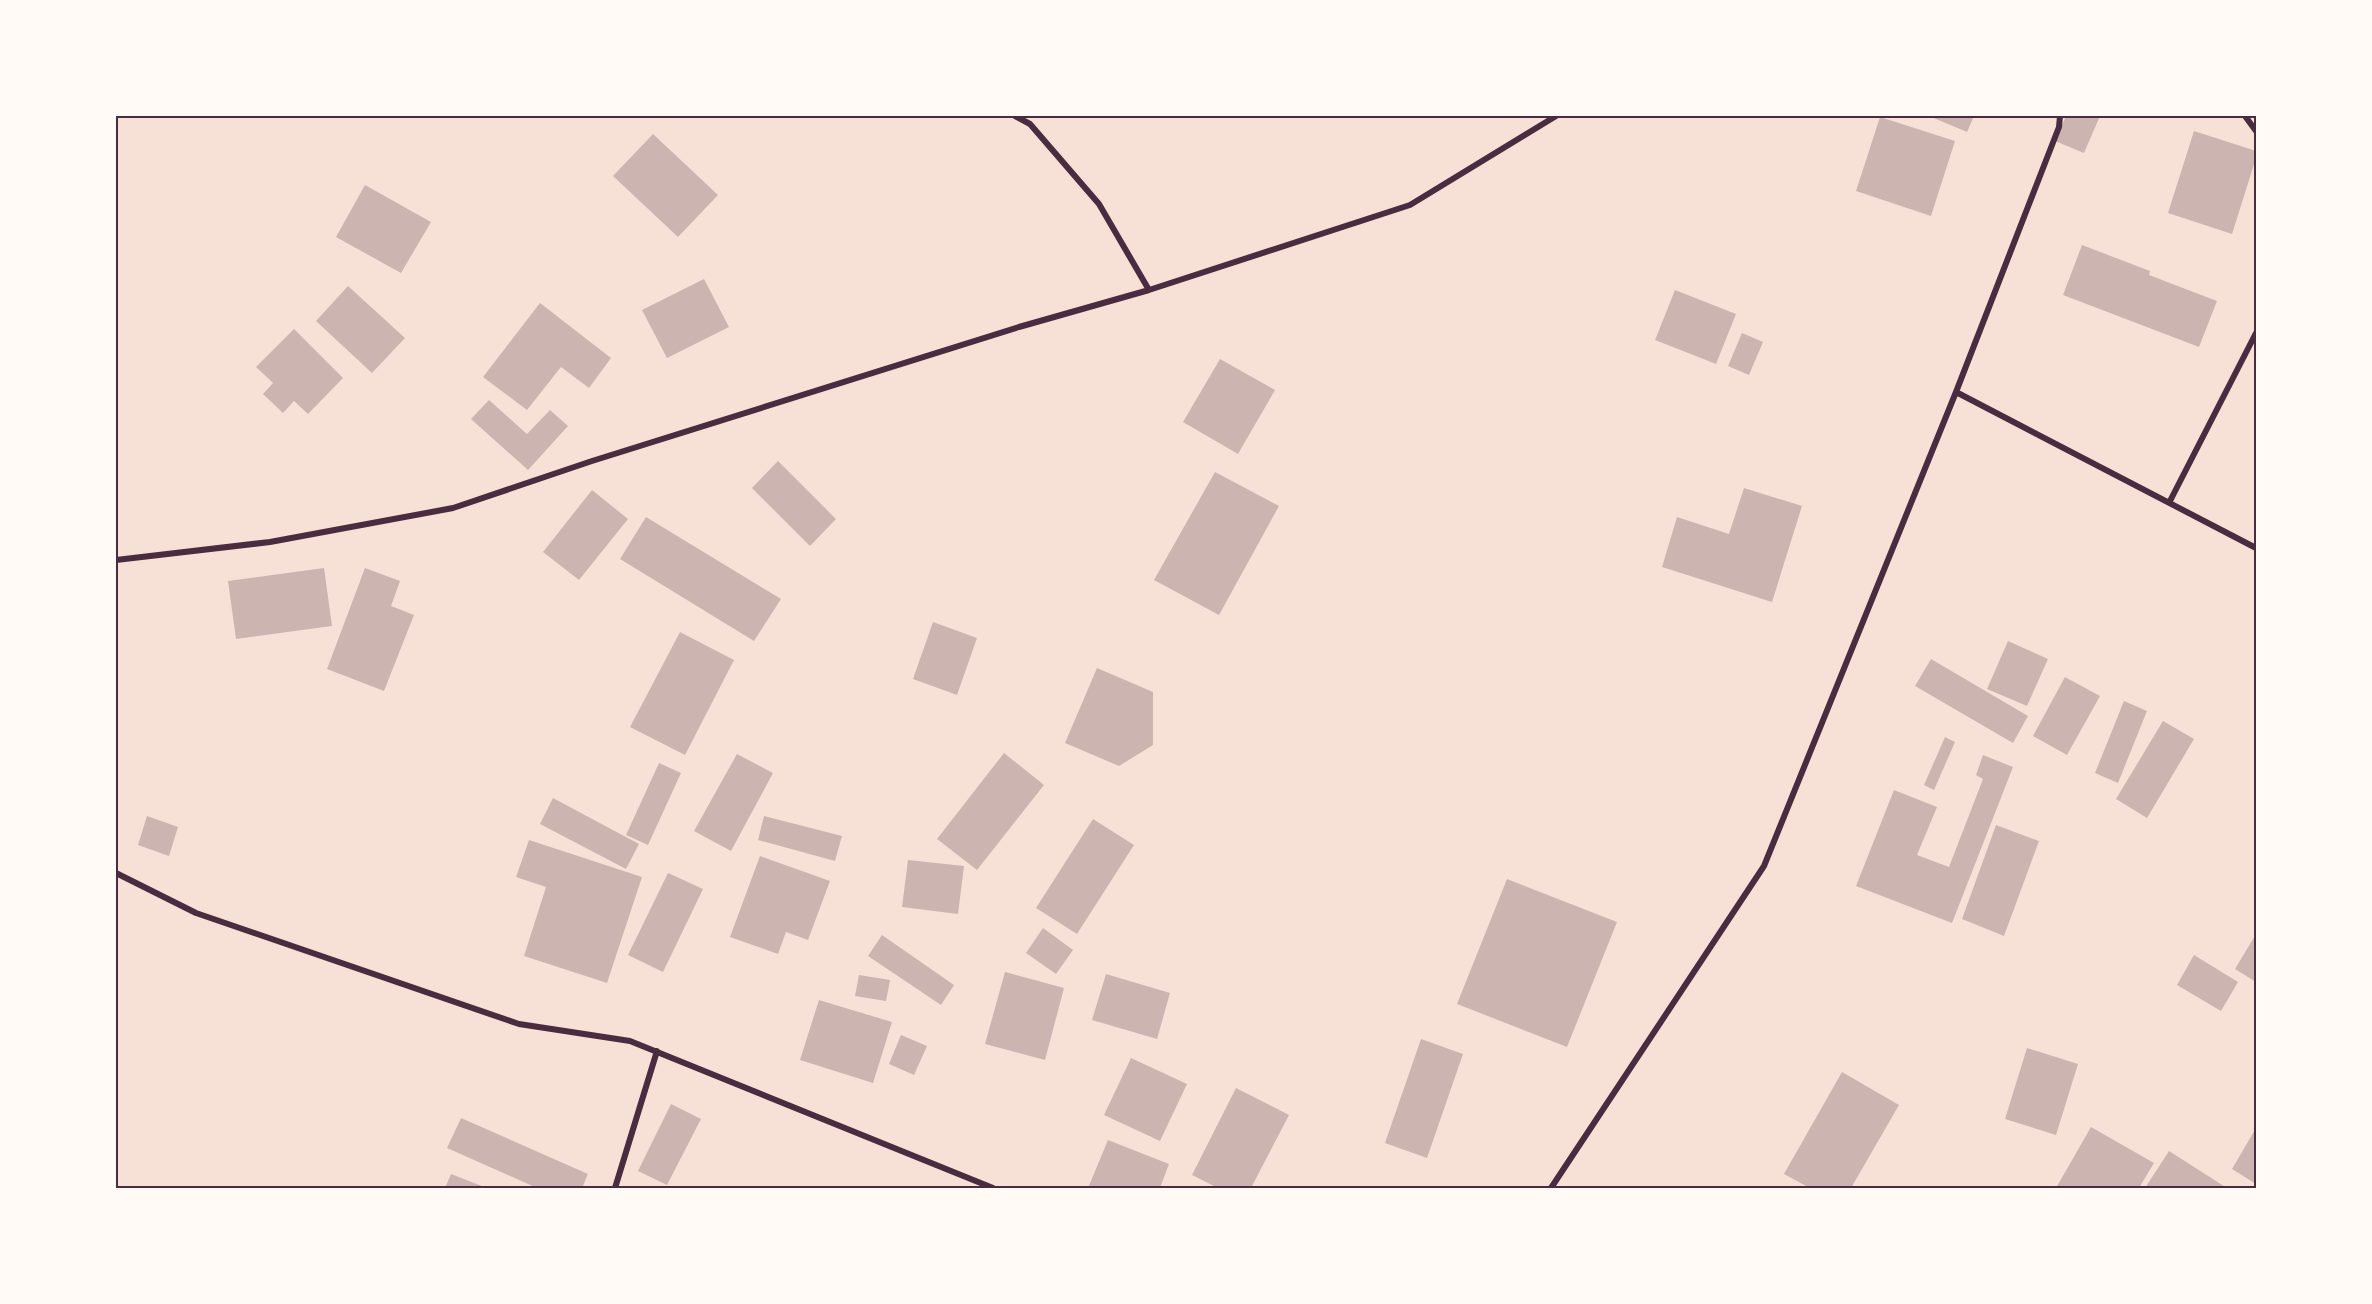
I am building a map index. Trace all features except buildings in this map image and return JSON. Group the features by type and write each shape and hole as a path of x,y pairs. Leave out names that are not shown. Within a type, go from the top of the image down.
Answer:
{"street":[{"path":"1015,116 1030,124 1099,204 1149,290"},
{"path":"116,560 270,542 453,508 820,389 1019,327 1149,290 1410,205 1557,116"},
{"path":"1551,1188 1764,866 1956,392 2059,127 2060,116"},
{"path":"2245,116 2256,131"},
{"path":"2170,501 2256,333"},
{"path":"1956,392 2170,501 2256,548"},
{"path":"116,873 196,913 519,1024 630,1041 993,1188"},
{"path":"615,1188 657,1051"}]}
